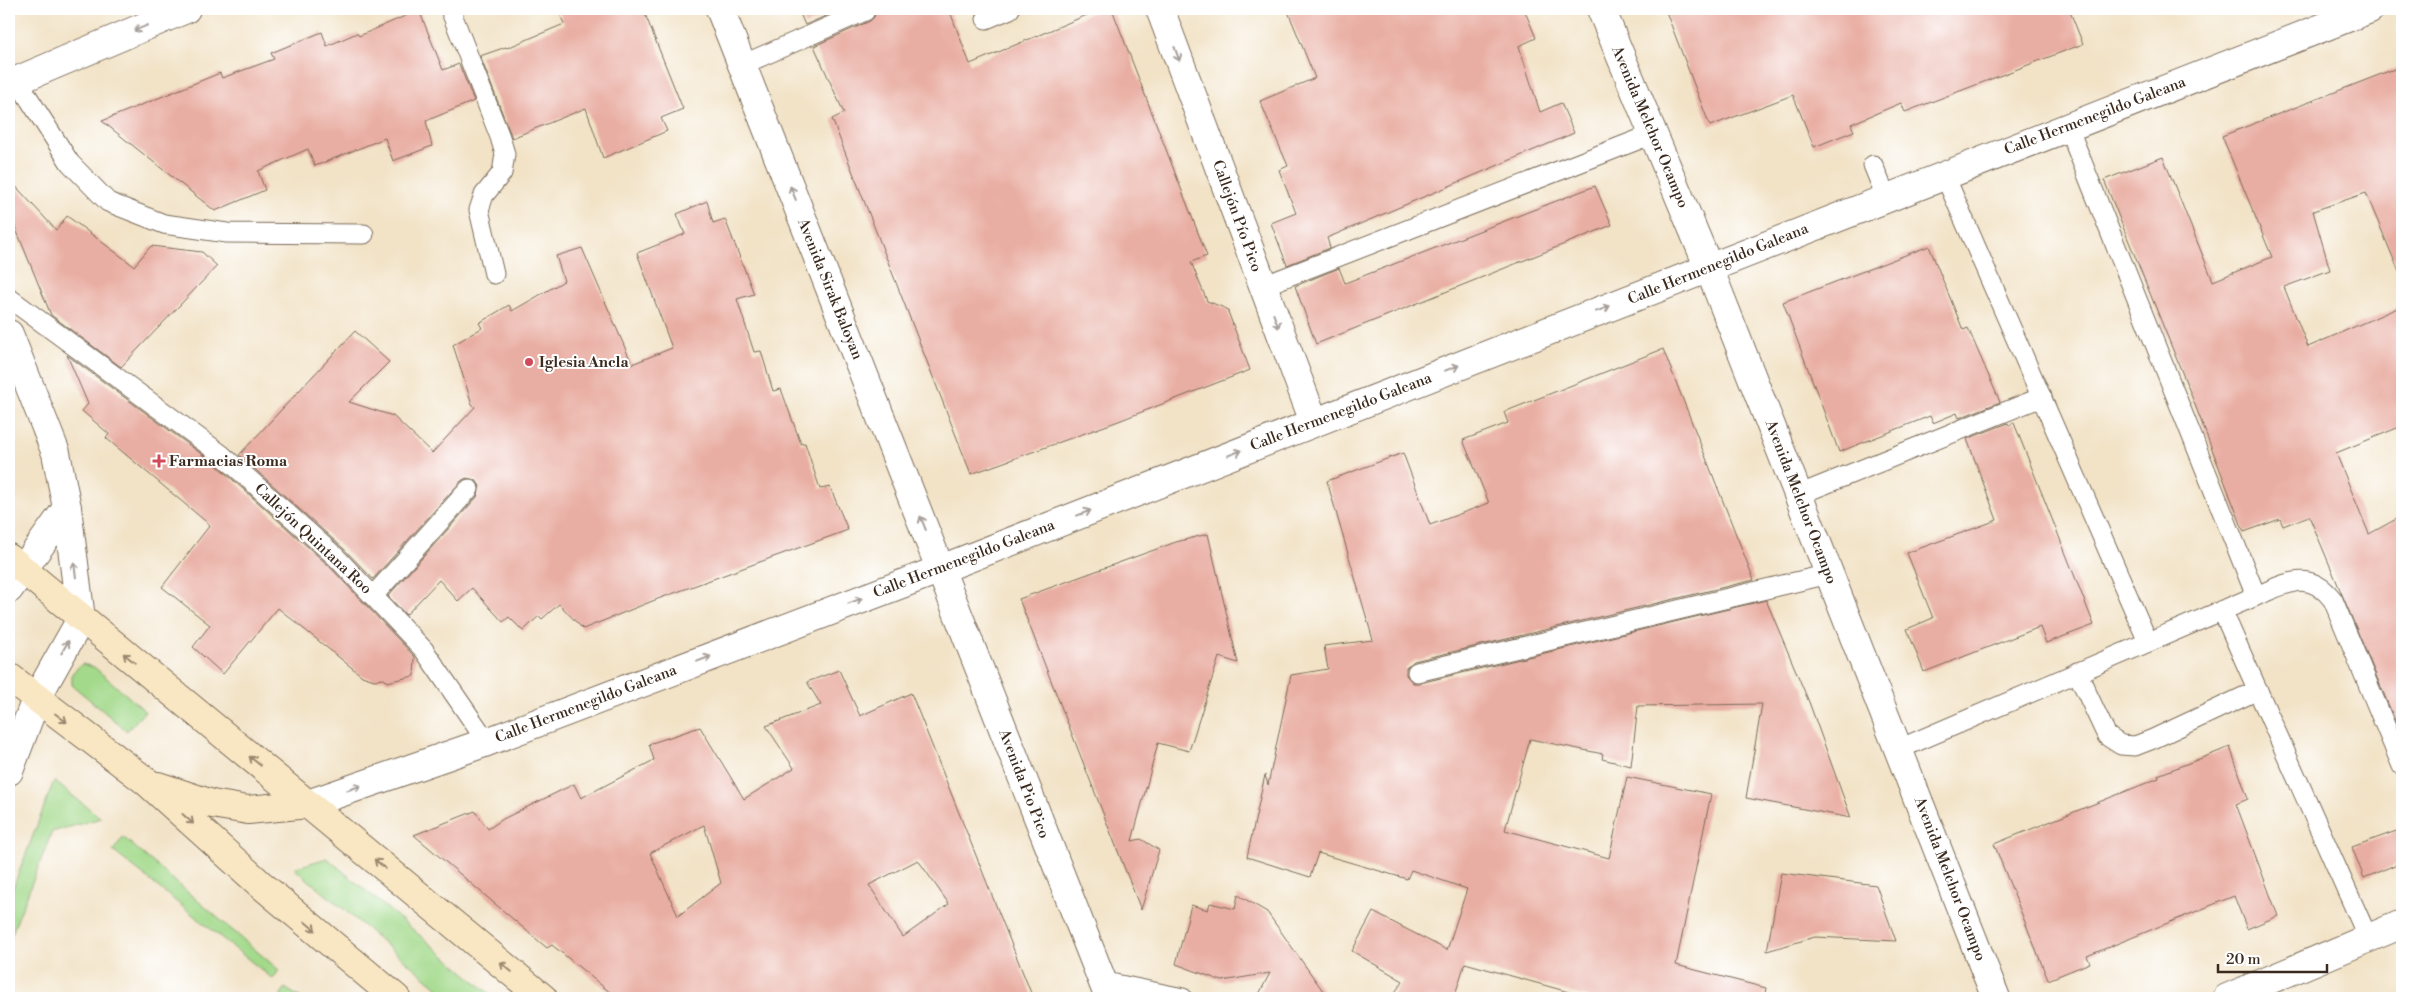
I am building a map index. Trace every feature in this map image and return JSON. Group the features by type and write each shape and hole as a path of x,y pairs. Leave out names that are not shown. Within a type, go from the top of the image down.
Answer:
{"main road":[{"path":"13,572 81,619 543,998"},
{"path":"9,677 147,782 260,883 396,998"},
{"path":"147,782 212,804 248,810 308,804"}],"street":[{"path":"13,82 186,9"},
{"name":"Avenida Sirak Baloyan","path":"720,9 941,569"},
{"name":"Callejón Pío Pico","path":"1160,9 1314,422"},
{"name":"Avenida Melchor Ocampo","path":"1601,9 1709,268 1996,998"},
{"name":"Calle Hermenegildo Galeana","path":"308,804 487,742 941,569 2370,9"},
{"path":"9,334 56,453 66,508 81,619 36,699 9,771"},
{"path":"13,572 66,508"},
{"name":"Avenida Pio Pico","path":"941,569 1104,989"},
{"path":"2227,998 2402,924"}],"lane":[{"path":"450,9 505,154 502,173 484,195 479,210 494,274"},
{"path":"986,19 1010,9"},
{"path":"742,65 865,12"},
{"path":"13,82 70,163 108,202 164,224 227,233 364,234"},
{"path":"2068,127 2256,596"},
{"path":"1263,286 1653,134"},
{"path":"1874,165 1886,198"},
{"path":"1945,176 2148,642"},
{"name":"Callejón Quintana Roo","path":"9,298 222,455 336,557 424,650 487,742"},
{"path":"1798,495 2042,397"},
{"path":"373,596 469,488"},
{"path":"1417,672 1829,574"},
{"path":"1899,749 2256,596 2294,582 2309,582 2324,587 2333,600 2402,766"},
{"path":"2222,610 2368,938"},
{"path":"2077,672 2107,736 2121,745 2135,746 2153,739 2258,690"},
{"path":"1104,989 1183,998"}],"green space":[{"path":"82,664 94,667 145,711 127,731 72,685 72,673"},
{"path":"54,781 101,818 52,832 9,941 9,898"},
{"path":"123,837 279,970 273,979 113,851"},
{"path":"327,858 495,998 450,998 294,868"},
{"path":"285,988 301,998 279,998"}],"building":[{"path":"558,9 643,9 683,109 661,118 667,131 603,158 586,108 512,138 480,56 507,48 564,24"},
{"path":"798,9 842,9 805,25"},
{"path":"876,9 949,9 970,64 1101,9 1112,9 1207,256 1191,262 1207,301 1227,309 1250,370 1116,422 971,474 832,119 844,113 814,46 870,21 874,17"},
{"path":"1287,9 1524,9 1536,38 1519,46 1540,112 1561,103 1574,133 1327,238 1330,248 1287,265 1271,223 1296,213 1279,170 1288,166 1260,101 1315,78"},
{"path":"1665,9 2069,9 2083,44 1905,112 1901,103 1851,124 1854,131 1814,147 1793,95 1710,126"},
{"path":"419,10 443,70 459,64 474,101 426,121 432,146 393,161 385,138 315,166 308,149 258,171 265,190 215,211 102,121 220,73 222,78 274,59 271,53 322,32 327,46 357,33 359,36"},
{"path":"2402,66 2402,279 2366,193 2313,211 2330,270 2284,287 2308,347 2402,306 2402,426 2336,453 2369,534 2402,516 2402,737 2309,516 2283,526 2280,519 2244,532 2190,392 2104,180 2163,157 2213,281 2272,257 2222,136"},
{"path":"9,179 56,230 67,216 134,266 151,246 202,252 217,266 121,367 51,315 9,212"},
{"path":"1595,186 1612,225 1316,344 1295,286 1339,268 1345,283"},
{"path":"707,201 713,223 725,219 754,294 737,299 754,352 761,351 773,391 781,389 801,444 805,443 820,489 830,487 848,530 655,600 583,629 559,604 542,619 539,616 523,631 509,617 503,622 472,588 458,601 439,580 406,615 388,596 477,497 480,486 476,480 466,478 461,481 373,579 344,549 239,455 355,331 389,362 349,402 393,416 432,453 475,407 472,404 453,345 482,328 479,323 509,305 512,311 564,281 556,256 582,248 632,364 672,348 637,253 685,234 677,214"},
{"path":"1929,246 1963,330 1968,328 2000,402 1959,418 1957,413 1933,423 1930,416 1839,452 1783,302"},
{"path":"1663,349 1754,580 1414,661 1406,668 1406,675 1413,683 1420,683 1766,600 1809,702 1851,818 1746,798 1762,704 1638,706 1631,766 1602,759 1603,754 1530,739 1505,830 1609,858 1627,777 1711,794 1676,965 1766,988 1764,998 1590,998 1465,963 1454,998 1391,998 1403,981 1352,951 1373,912 1447,950 1467,889 1411,870 1407,879 1318,853 1310,877 1247,857 1265,775 1268,785 1291,675 1328,669 1324,646 1373,640 1327,481 1403,453 1430,525 1489,503 1463,440 1508,423 1504,412"},
{"path":"67,355 215,464 328,565 415,657 414,676 387,682 384,679 374,680 362,676 278,608 223,674 193,647 210,625 162,587 210,525 106,438 109,434 82,411 88,404"},
{"path":"2008,423 2009,425 2014,423 2094,625 2046,643 2040,627 1924,672 1907,629 1933,618 1907,553 1997,520 1967,439"},
{"path":"1208,534 1238,663 1219,657 1189,751 1158,743 1132,841 1141,839 1159,850 1141,910 1019,599 1176,542"},
{"path":"839,670 860,716 911,693 1033,998 617,998 552,945 547,948 414,835 475,811 488,829 503,819 574,784 581,798 654,760 649,744 700,727 744,799 794,768 766,726 821,705 807,682","holes":["704,825 721,883 678,916 650,853","918,860 949,904 903,937 869,885"]},
{"path":"2230,747 2248,799 2236,804 2278,916 2247,929 2234,896 2087,956 2090,963 2048,980 1994,844 2159,778 2158,775"},
{"path":"2402,829 2402,862 2364,878 2352,847"},
{"path":"1781,873 1876,885 1896,941 1815,937 1767,951"},
{"path":"1238,895 1267,912 1328,998 1257,998 1270,973 1222,981 1176,964 1191,905 1208,910 1210,903 1235,909"}],"place":[{"name":"Iglesia Ancla","path":"529,362"},
{"name":"Farmacias Roma","path":"159,461"}]}
